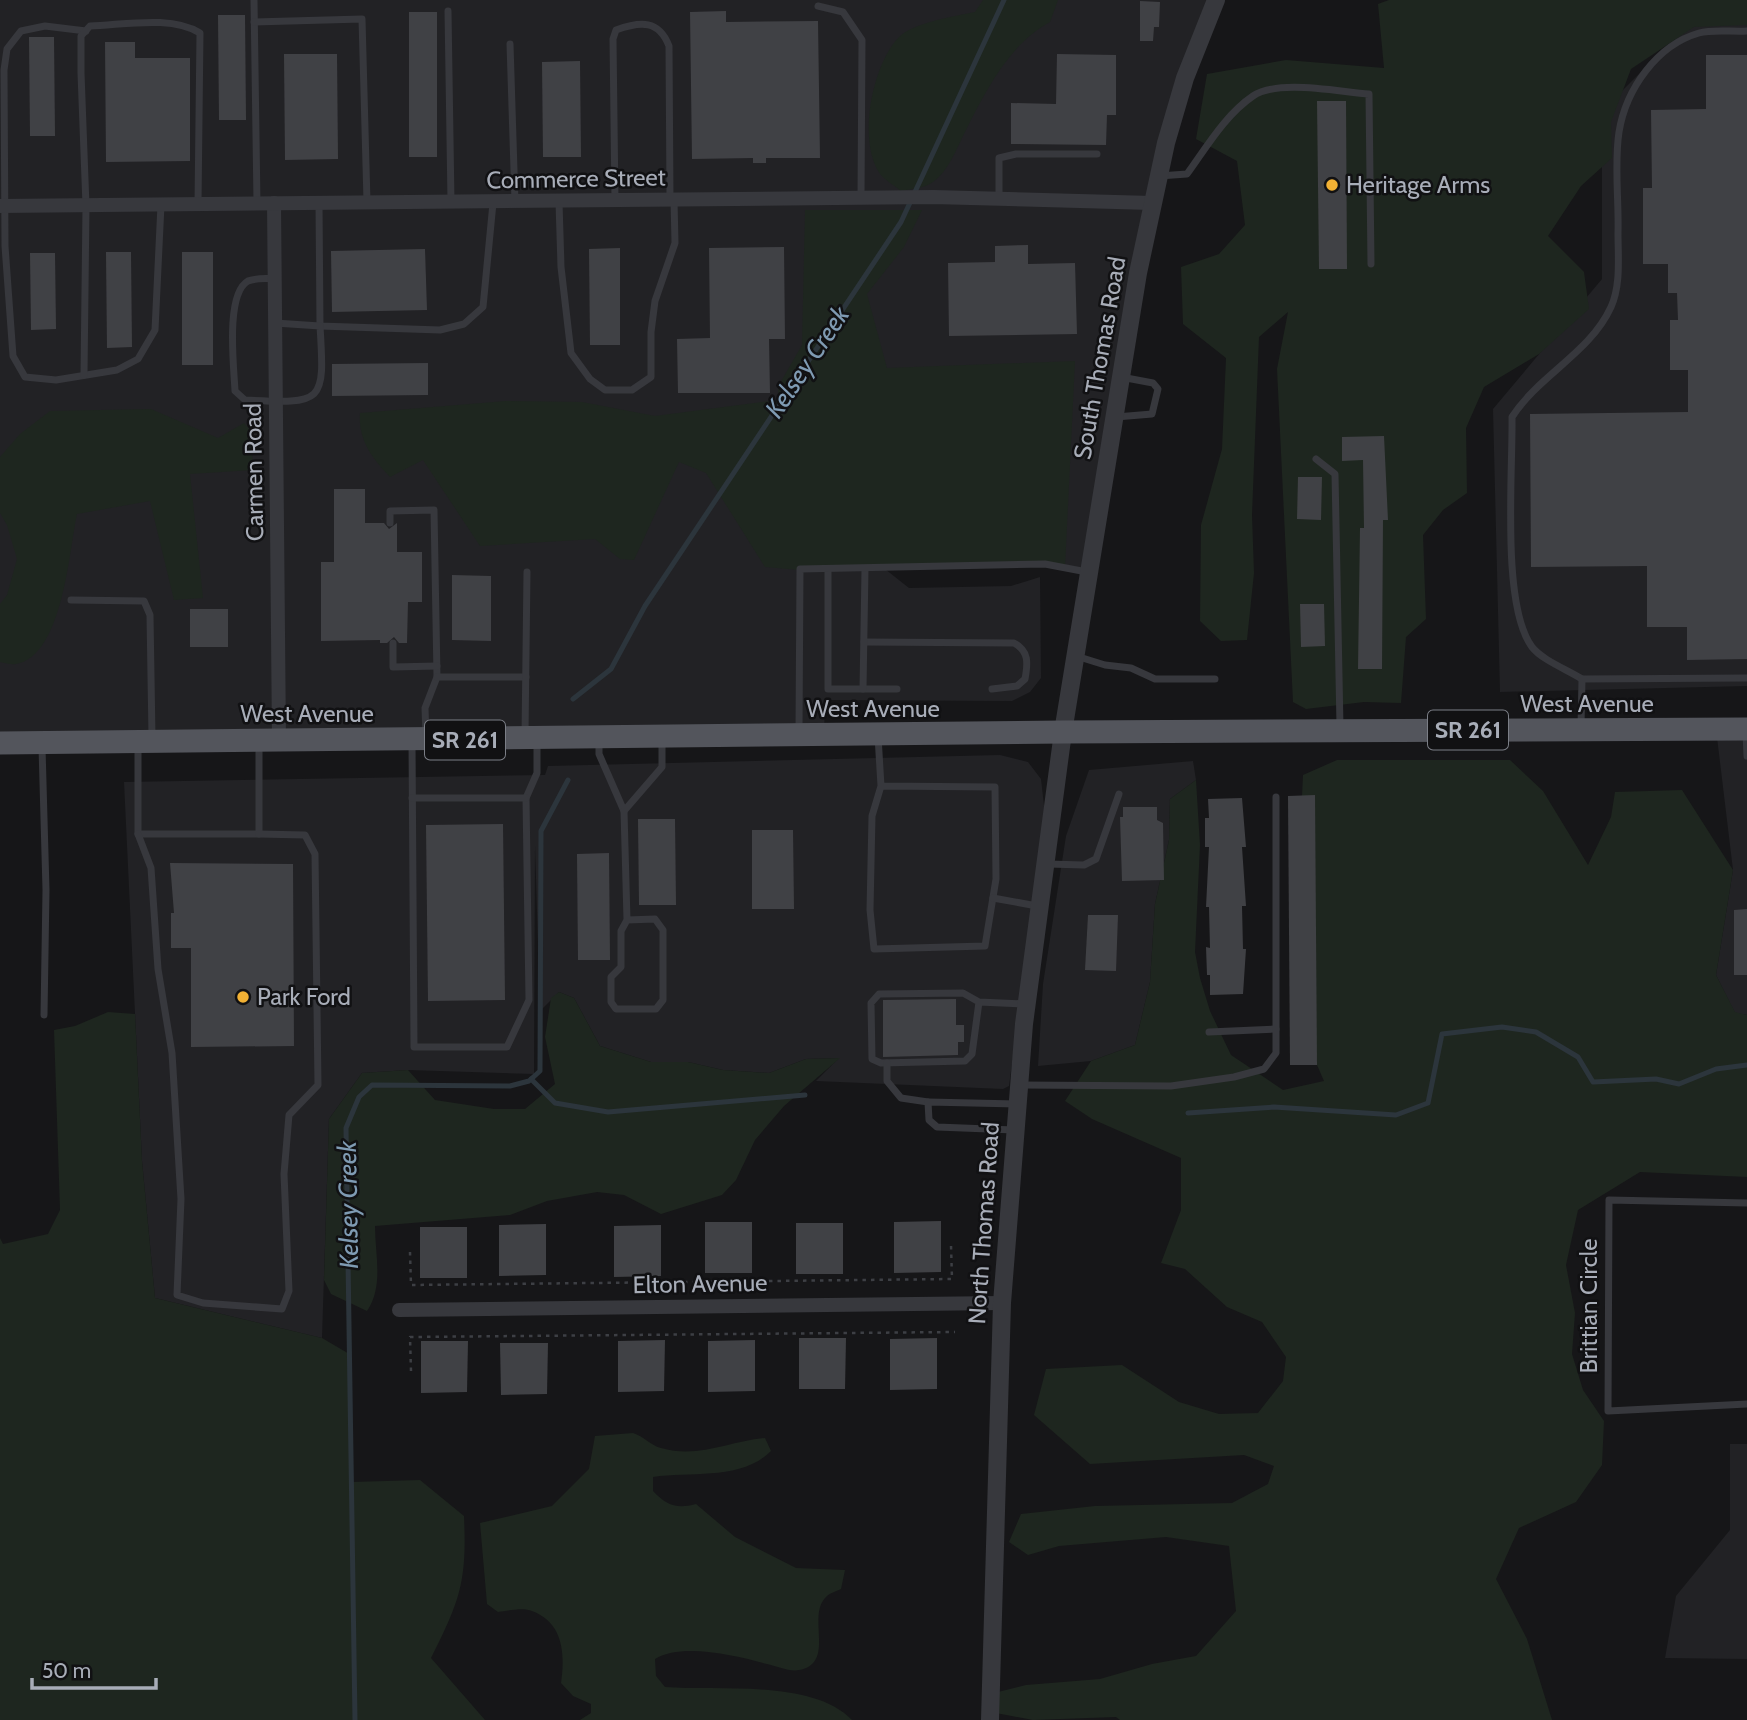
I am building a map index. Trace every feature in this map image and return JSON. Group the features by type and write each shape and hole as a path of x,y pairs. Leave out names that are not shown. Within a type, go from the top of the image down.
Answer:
{"main road":[{"name":"West Avenue","path":"0,743 1063,732 1747,729"}],"street":[{"name":"South Thomas Road","path":"1063,732 1152,203 1185,78 1216,0"},
{"name":"Commerce Street","path":"2,206 862,197 999,197 1152,203"},
{"name":"Carmen Road","path":"269,740 276,402 274,203"},
{"name":"North Thomas Road","path":"990,1720 1002,1303 1014,1129 1027,1004 1063,732"},
{"name":"Elton Avenue","path":"399,1310 1002,1303"}],"lane":[{"path":"254,0 257,203"},
{"path":"818,6 843,12 862,40 862,197"},
{"path":"448,11 451,203"},
{"path":"254,22 362,19 367,203"},
{"path":"84,375 86,206 81,36 90,26 170,23 188,25 200,33 198,204"},
{"path":"559,202 561,267 571,353 590,379 605,390 632,390 651,377 651,332 655,301 675,243 669,46 663,31 655,25 626,26 616,30 613,39 615,201"},
{"path":"86,31 46,26 21,31 7,48 4,70 2,206 13,356 25,377 56,380 117,370 138,359 155,330 161,205"},
{"path":"1747,31 1701,33 1671,45 1649,67 1629,96 1619,132 1618,273 1612,305 1597,332 1524,398 1512,417 1513,582 1520,619 1532,648 1582,679 1747,678"},
{"path":"510,44 515,202"},
{"path":"1158,176 1186,174 1229,118 1254,95 1283,87 1369,94 1371,264"},
{"path":"999,197 999,158 1016,154 1097,154"},
{"path":"275,323 440,330 464,324 483,307 493,202"},
{"path":"275,278 249,281 239,290 233,317 235,391 245,400 276,402 310,398 319,391 323,377 319,203"},
{"path":"1115,417 1153,414 1158,389 1153,383 1121,377"},
{"path":"1316,459 1335,474 1340,731"},
{"path":"390,523 390,511 434,510 437,677 425,708 412,798 414,1047 507,1047 529,1000 526,798 537,773 526,677 527,572"},
{"path":"799,736 800,569 1045,564 1088,572"},
{"path":"828,569 828,689 897,689"},
{"path":"863,689 864,569"},
{"path":"71,600 144,601 150,615 138,834 150,867 158,969 172,1053 181,1199 177,1295 203,1303 282,1308 289,1291 284,1174 289,1115 317,1085 314,854 306,835 138,834"},
{"path":"864,642 1014,643 1023,648 1027,655 1025,678 1017,686 992,689"},
{"path":"393,643 393,667 437,666"},
{"path":"1076,656 1105,665 1131,668 1155,679 1215,679"},
{"path":"437,677 526,677"},
{"path":"1581,730 1582,679"},
{"path":"1747,729 1747,756"},
{"path":"878,736 881,786 872,817 870,910 874,949 985,946 996,879 995,787 881,786"},
{"path":"599,738 599,754 624,811 627,920 621,931 621,967 611,976 611,1002 617,1009 656,1009 663,1000 663,930 655,919 627,920"},
{"path":"624,811 662,767 662,738"},
{"path":"259,834 269,740"},
{"path":"41,743 46,890 44,1015"},
{"path":"1047,864 1084,865 1096,859 1119,794"},
{"path":"887,1063 887,1081 901,1098 928,1102 1171,1086 1234,1077 1264,1069 1276,1053 1276,797"},
{"path":"412,798 526,798"},
{"path":"993,898 1041,906"},
{"path":"979,1002 972,1054 965,1061 887,1063 872,1059 871,1003 879,994 963,993 979,1002 1027,1004"},
{"path":"1209,1032 1276,1030"},
{"path":"928,1102 929,1120 937,1128 1014,1129"},
{"name":"Brittian Circle","path":"1747,1203 1609,1200 1608,1411 1747,1404"}],"path":[{"path":"410,1252 411,1285 952,1279 951,1245"},
{"path":"411,1371 411,1337 955,1332"}],"shaded area":[{"path":"0,0 1216,0 1185,78 1088,572 1045,564 885,569 909,588 1011,586 1040,577 1041,678 1030,692 1012,701 825,700 824,736 0,743"},
{"path":"983,0 1058,0 1050,22 1022,43 1000,70 952,159 939,177 930,184 901,191 880,174 869,143 871,104 881,66 889,50 905,32 935,21 975,12"},
{"path":"1389,0 1747,0 1747,25 1694,27 1631,69 1611,122 1612,158 1581,186 1548,236 1584,272 1589,309 1539,354 1484,387 1466,428 1467,493 1443,510 1423,535 1426,619 1406,637 1401,703 1364,702 1306,709 1293,702 1277,369 1288,312 1259,337 1252,515 1254,573 1247,640 1221,641 1200,621 1201,525 1222,449 1226,358 1183,324 1181,267 1219,254 1245,225 1237,161 1196,139 1207,74 1286,60 1384,68 1378,4"},
{"path":"1747,19 1747,686 1500,692 1493,409 1602,279 1602,111 1693,20"},
{"path":"805,210 922,210 904,247 867,294 887,368 1075,361 1065,568 1045,564 800,570 765,567 706,473 679,462 634,560 620,559 595,539 480,546 423,460 390,477 368,448 361,432 360,413 506,401 582,402 655,416 777,400 779,385 802,345"},
{"path":"151,409 218,438 244,423 251,431 253,470 190,474 203,598 174,600 150,501 77,514 67,575 54,623 32,657 16,664 0,662 0,604 7,595 17,559 7,525 0,513 0,457 20,434 50,411"},
{"path":"1716,729 1747,729 1747,1015 1735,1013 1716,975 1733,870"},
{"path":"1000,755 1028,762 1041,779 1045,814 1009,1086 1003,1089 816,1081 839,1058 806,1059 769,1073 723,1070 688,1062 651,1062 600,1046 574,998 559,992 540,1011 535,845 534,1074 408,1070 362,1073 329,1119 322,1338 155,1298 142,1161 124,782 545,775 548,766"},
{"path":"1337,760 1510,760 1543,791 1588,865 1611,817 1615,792 1682,790 1733,870 1716,975 1735,1012 1747,1015 1747,1177 1640,1172 1578,1210 1566,1265 1575,1313 1572,1354 1583,1390 1604,1421 1602,1465 1576,1502 1519,1528 1496,1579 1527,1639 1552,1720 1120,1720 1116,1717 1033,1720 996,1713 994,1693 1026,1685 1100,1679 1152,1664 1196,1656 1236,1611 1229,1546 1166,1537 1059,1546 1028,1555 1009,1542 1021,1514 1095,1506 1232,1503 1268,1484 1274,1466 1244,1455 1090,1464 1034,1415 1046,1369 1122,1365 1179,1402 1219,1414 1258,1413 1283,1381 1286,1357 1262,1322 1227,1307 1185,1269 1161,1263 1181,1210 1181,1158 1092,1119 1065,1101 1091,1061 1135,1045 1150,982 1155,904 1169,840 1170,799 1196,780 1200,845 1195,952 1210,1011 1231,1055 1283,1090 1324,1081 1317,1065 1301,818 1303,775"},
{"path":"1193,761 1196,780 1170,799 1169,840 1155,904 1150,982 1135,1045 1091,1061 1038,1066 1043,984 1066,836 1089,770"},
{"path":"559,992 574,998 600,1046 651,1062 688,1062 723,1070 769,1073 806,1059 840,1058 784,1106 755,1140 736,1180 722,1195 661,1214 624,1195 597,1192 547,1201 510,1215 375,1226 377,1281 367,1311 331,1294 324,1280 329,1119 362,1073 408,1070 435,1100 494,1109 525,1109 555,1084 545,1037 551,998"},
{"path":"108,1012 135,1014 142,1161 155,1298 322,1338 351,1355 352,1482 420,1480 464,1516 464,1558 460,1590 431,1658 485,1720 0,1720 0,1238 3,1244 48,1234 60,1210 54,1030 75,1026"},
{"path":"633,1433 658,1447 688,1452 765,1438 771,1451 746,1467 716,1473 653,1477 653,1491 673,1505 696,1504 735,1537 796,1568 845,1570 841,1589 828,1595 821,1604 819,1649 810,1666 791,1670 726,1654 680,1651 655,1659 656,1676 665,1687 737,1688 814,1698 835,1707 852,1720 580,1720 591,1713 591,1704 573,1696 561,1683 562,1651 551,1623 543,1616 528,1610 498,1612 487,1604 480,1523 552,1506 589,1469 595,1436"},
{"path":"1730,1444 1747,1444 1747,1659 1665,1658 1676,1596 1730,1530"}],"building":[{"path":"1140,1 1160,2 1159,27 1154,27 1153,41 1140,41"},
{"path":"726,11 726,22 818,21 820,158 766,158 766,163 753,163 753,158 692,159 690,12"},
{"path":"409,12 437,12 437,157 409,157"},
{"path":"218,15 245,15 246,120 219,120"},
{"path":"29,37 54,37 55,136 30,136"},
{"path":"105,42 135,42 135,58 190,58 190,161 106,162"},
{"path":"284,54 337,54 338,159 285,160"},
{"path":"1057,54 1116,55 1116,115 1107,115 1106,145 1011,144 1011,103 1056,104"},
{"path":"1706,55 1747,55 1747,659 1687,660 1687,627 1647,627 1647,566 1531,567 1530,414 1688,412 1688,370 1670,370 1670,320 1678,320 1677,293 1668,293 1668,264 1643,264 1643,188 1652,188 1651,110 1706,109"},
{"path":"580,61 581,157 543,157 542,62"},
{"name":"Heritage Arms","path":"1317,101 1346,101 1347,269 1319,269"},
{"path":"1028,245 1028,264 1075,263 1077,334 949,336 948,263 995,262 995,246"},
{"path":"784,247 785,339 769,339 770,393 678,393 677,339 710,338 709,248"},
{"path":"620,248 620,345 590,345 589,249"},
{"path":"425,249 427,310 332,312 331,251"},
{"path":"106,252 131,252 132,347 107,348"},
{"path":"182,252 213,252 213,365 182,365"},
{"path":"30,253 55,253 56,329 31,330"},
{"path":"428,363 428,395 332,396 332,364"},
{"path":"1384,436 1388,520 1383,520 1382,669 1358,669 1360,528 1364,528 1363,460 1342,461 1342,437"},
{"path":"1298,477 1322,477 1321,520 1297,519"},
{"path":"334,489 365,489 365,523 384,523 389,529 397,523 397,552 422,552 422,602 408,602 407,643 399,643 394,637 387,643 380,643 380,640 321,641 321,562 334,562"},
{"path":"452,575 491,576 491,641 452,640"},
{"path":"1300,604 1324,604 1325,646 1301,647"},
{"path":"190,609 228,609 228,647 190,647"},
{"path":"1315,795 1317,1065 1290,1065 1288,796"},
{"path":"1242,798 1246,847 1242,847 1246,906 1242,906 1243,949 1246,949 1243,994 1210,995 1206,947 1210,948 1209,907 1206,907 1209,847 1205,847 1205,818 1209,818 1208,799"},
{"path":"1123,807 1157,807 1157,820 1163,823 1164,880 1122,881 1120,817 1123,817"},
{"path":"638,819 675,819 676,905 639,905"},
{"path":"503,824 505,1000 428,1001 426,825"},
{"path":"752,830 793,830 794,909 752,909"},
{"path":"609,853 610,960 578,960 577,854"},
{"name":"Park Ford","path":"170,863 293,864 294,1046 191,1047 191,948 171,948 171,913 174,913"},
{"path":"1747,909 1747,975 1734,975 1734,910"},
{"path":"1088,915 1118,915 1116,971 1085,970"},
{"path":"956,999 956,1025 964,1025 964,1042 958,1042 958,1055 883,1057 883,1000"},
{"path":"941,1221 941,1272 894,1273 894,1222"},
{"path":"705,1222 752,1222 752,1273 705,1273"},
{"path":"796,1223 843,1223 843,1274 796,1274"},
{"path":"546,1224 546,1275 499,1276 499,1225"},
{"path":"661,1225 661,1276 614,1277 614,1226"},
{"path":"420,1227 467,1227 467,1278 420,1278"},
{"path":"799,1338 846,1338 845,1389 799,1389"},
{"path":"937,1338 937,1389 890,1390 890,1339"},
{"path":"665,1340 664,1391 618,1392 618,1341"},
{"path":"755,1340 755,1391 708,1392 708,1341"},
{"path":"421,1341 468,1341 467,1392 421,1393"},
{"path":"500,1343 548,1343 547,1394 501,1395"}],"waterway":[{"name":"Kelsey Creek","path":"573,699 611,669 645,606 901,222 1004,0"},
{"name":"Kelsey Creek","path":"355,1720 346,1128 359,1097 372,1085 510,1086 529,1081 540,1071 541,831 568,780"},
{"path":"1188,1113 1274,1107 1396,1115 1428,1103 1442,1034 1502,1027 1536,1032 1578,1057 1593,1082 1656,1079 1679,1084 1716,1069 1747,1065"},
{"path":"531,1079 555,1103 608,1112 805,1095"}],"place":[{"name":"Heritage Arms","path":"1332,185"},
{"name":"Park Ford","path":"243,997"}]}
